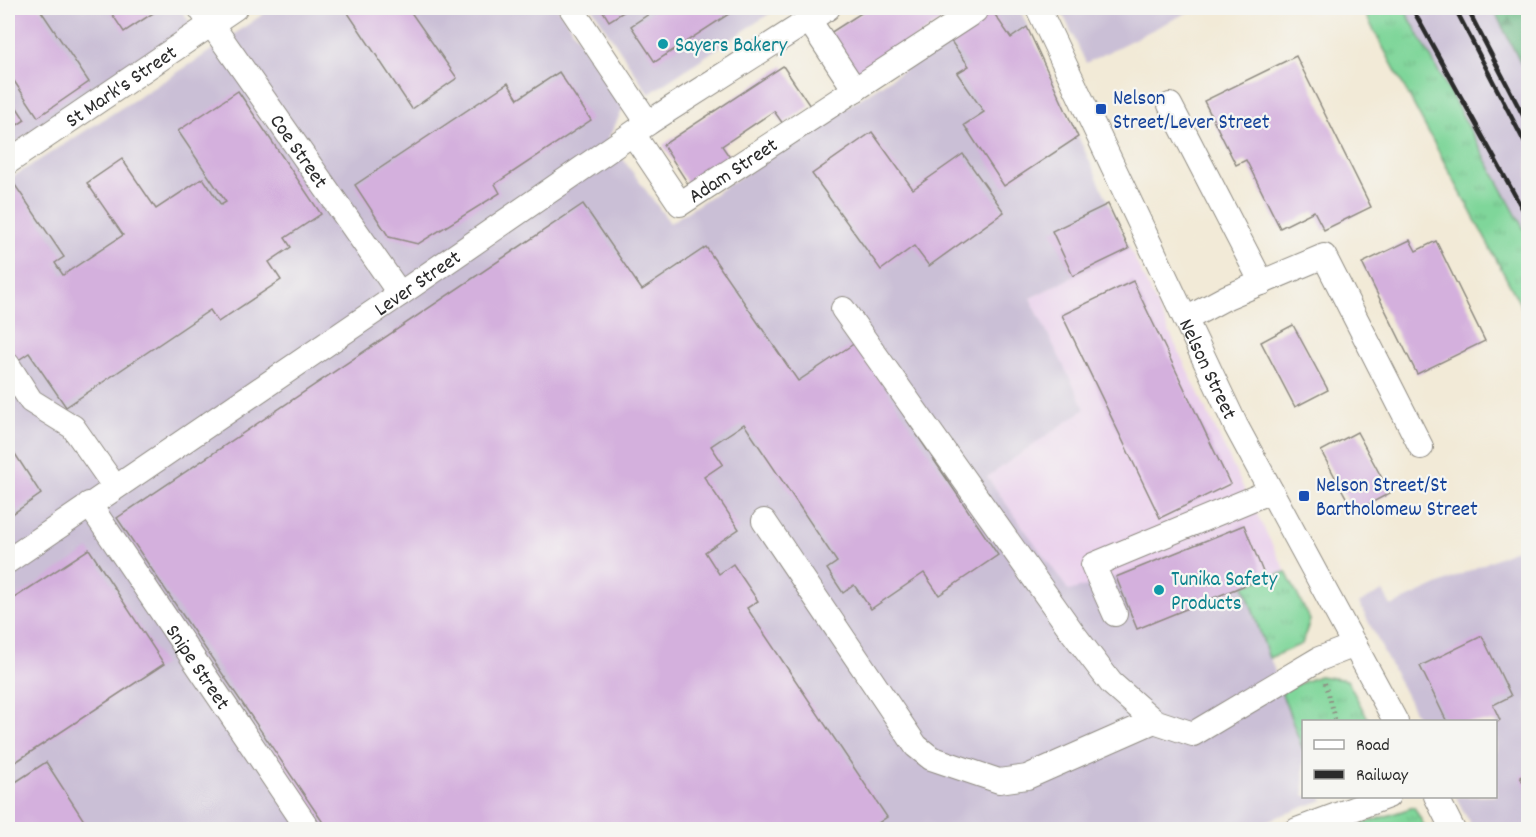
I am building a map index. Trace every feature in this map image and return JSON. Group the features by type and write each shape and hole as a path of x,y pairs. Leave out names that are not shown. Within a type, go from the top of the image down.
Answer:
{"street":[{"name":"St Mark's Street","path":"8,162 206,15 235,8"},
{"path":"571,8 641,128"},
{"name":"Adam Street","path":"641,128 680,204 975,11 973,8"},
{"name":"Nelson Street","path":"1038,8 1236,426 1395,720"},
{"path":"819,14 855,90"},
{"name":"Lever Street","path":"8,561 641,128 819,14"},
{"name":"Coe Street","path":"206,15 400,294"},
{"path":"1170,105 1262,283"},
{"path":"1186,319 1227,297 1324,256 1421,447"},
{"path":"843,309 1072,633 1111,683 1154,721 1193,734 1320,659 1355,645"},
{"path":"8,365 31,401 73,427 115,487"},
{"path":"1115,614 1093,565 1272,491"},
{"name":"Snipe Street","path":"89,504 309,830"},
{"path":"764,521 916,746 931,758 999,780 1027,777 1154,721"},
{"path":"1297,830 1383,798"},
{"path":"1437,798 1453,830"}],"path":[{"path":"1320,659 1335,720"}],"shaded area":[{"path":"8,8 180,8 193,27 8,148"},
{"path":"272,8 558,8 624,107 608,139 670,223 950,40 993,8 1019,8 1130,249 1030,298 1085,409 987,477 1069,591 1116,577 1181,551 1244,585 1302,747 1302,798 1322,798 1323,800 1242,830 8,829 8,180 197,60"},
{"path":"592,8 778,8 649,94"},
{"path":"1060,8 1196,8 1086,63"},
{"path":"1404,8 1493,8 1528,78 1528,237"},
{"path":"1130,249 1238,477 1286,572 1244,585 1107,645 987,477 1084,409 1030,298"},
{"path":"1528,544 1528,829 1473,829 1457,798 1497,798 1497,720 1418,720 1359,603 1383,591 1391,606"}],"green space":[{"path":"1362,8 1404,8 1528,237 1528,319"},
{"path":"1493,8 1528,8 1528,78"},
{"path":"1286,572 1310,620 1302,644 1269,658 1244,585"},
{"path":"1319,676 1347,680 1368,720 1302,720 1302,747 1281,691"},
{"path":"1414,807 1426,829 1357,829 1356,826"}],"building":[{"path":"8,8 39,8 89,82 38,117 8,72"},
{"path":"108,8 161,8 124,32"},
{"path":"349,8 408,8 457,78 412,109 346,10"},
{"name":"Sayers Bakery","path":"601,8 630,8 609,21"},
{"name":"Sayers Bakery","path":"658,8 738,8 655,62 631,26"},
{"path":"869,8 938,8 945,18 859,76 830,33"},
{"path":"991,9 1011,38 1027,27 1078,137 1004,186 964,125 984,112 957,73 969,66 950,40"},
{"path":"1296,56 1371,207 1324,230 1314,211 1280,228 1246,160 1236,165 1204,101"},
{"path":"783,66 810,106 783,124 774,111 722,146 731,159 690,187 663,145"},
{"path":"559,72 591,120 495,184 500,193 418,244 389,237 355,185 508,83 518,99"},
{"path":"238,91 321,214 285,238 291,247 269,262 281,280 218,322 210,310 66,407 29,353 17,361 8,348 8,190 15,185 64,257 55,263 63,275 123,235 87,183 122,159 156,209 203,178 221,205 226,202 178,131"},
{"path":"8,94 25,120 8,131"},
{"path":"872,132 913,189 963,154 1004,212 929,266 914,246 881,270 812,174"},
{"path":"583,204 642,290 706,247 798,381 855,343 998,555 939,595 924,573 871,609 854,585 843,593 827,569 837,562 744,424 711,446 723,464 704,477 739,529 705,552 719,574 733,564 758,601 747,608 887,817 868,830 328,830 117,518"},
{"path":"1108,204 1129,249 1073,276 1052,231"},
{"path":"1410,240 1416,251 1436,241 1485,341 1417,374 1362,263"},
{"path":"1133,281 1230,484 1160,518 1062,315"},
{"path":"1293,325 1328,390 1295,407 1261,342"},
{"path":"1357,432 1390,493 1354,512 1321,451"},
{"path":"8,443 41,494 8,517"},
{"path":"1244,525 1265,577 1137,629 1116,577"},
{"path":"89,549 164,664 8,767 8,602"},
{"path":"1482,636 1511,696 1493,705 1500,720 1497,722 1497,720 1446,720 1420,666"},
{"path":"46,762 90,830 8,830 8,787"},
{"path":"1528,772 1528,791 1520,777"}],"railway":[{"path":"1412,8 1528,219"},
{"path":"1455,8 1528,149"},
{"path":"1467,8 1528,125"}],"place":[{"name":"Sayers Bakery","path":"663,44"},
{"name":"Nelson Street/Lever Street","path":"1101,109"},
{"name":"Nelson Street/St Bartholomew Street","path":"1304,496"},
{"name":"Tunika Safety Products","path":"1159,590"}]}
